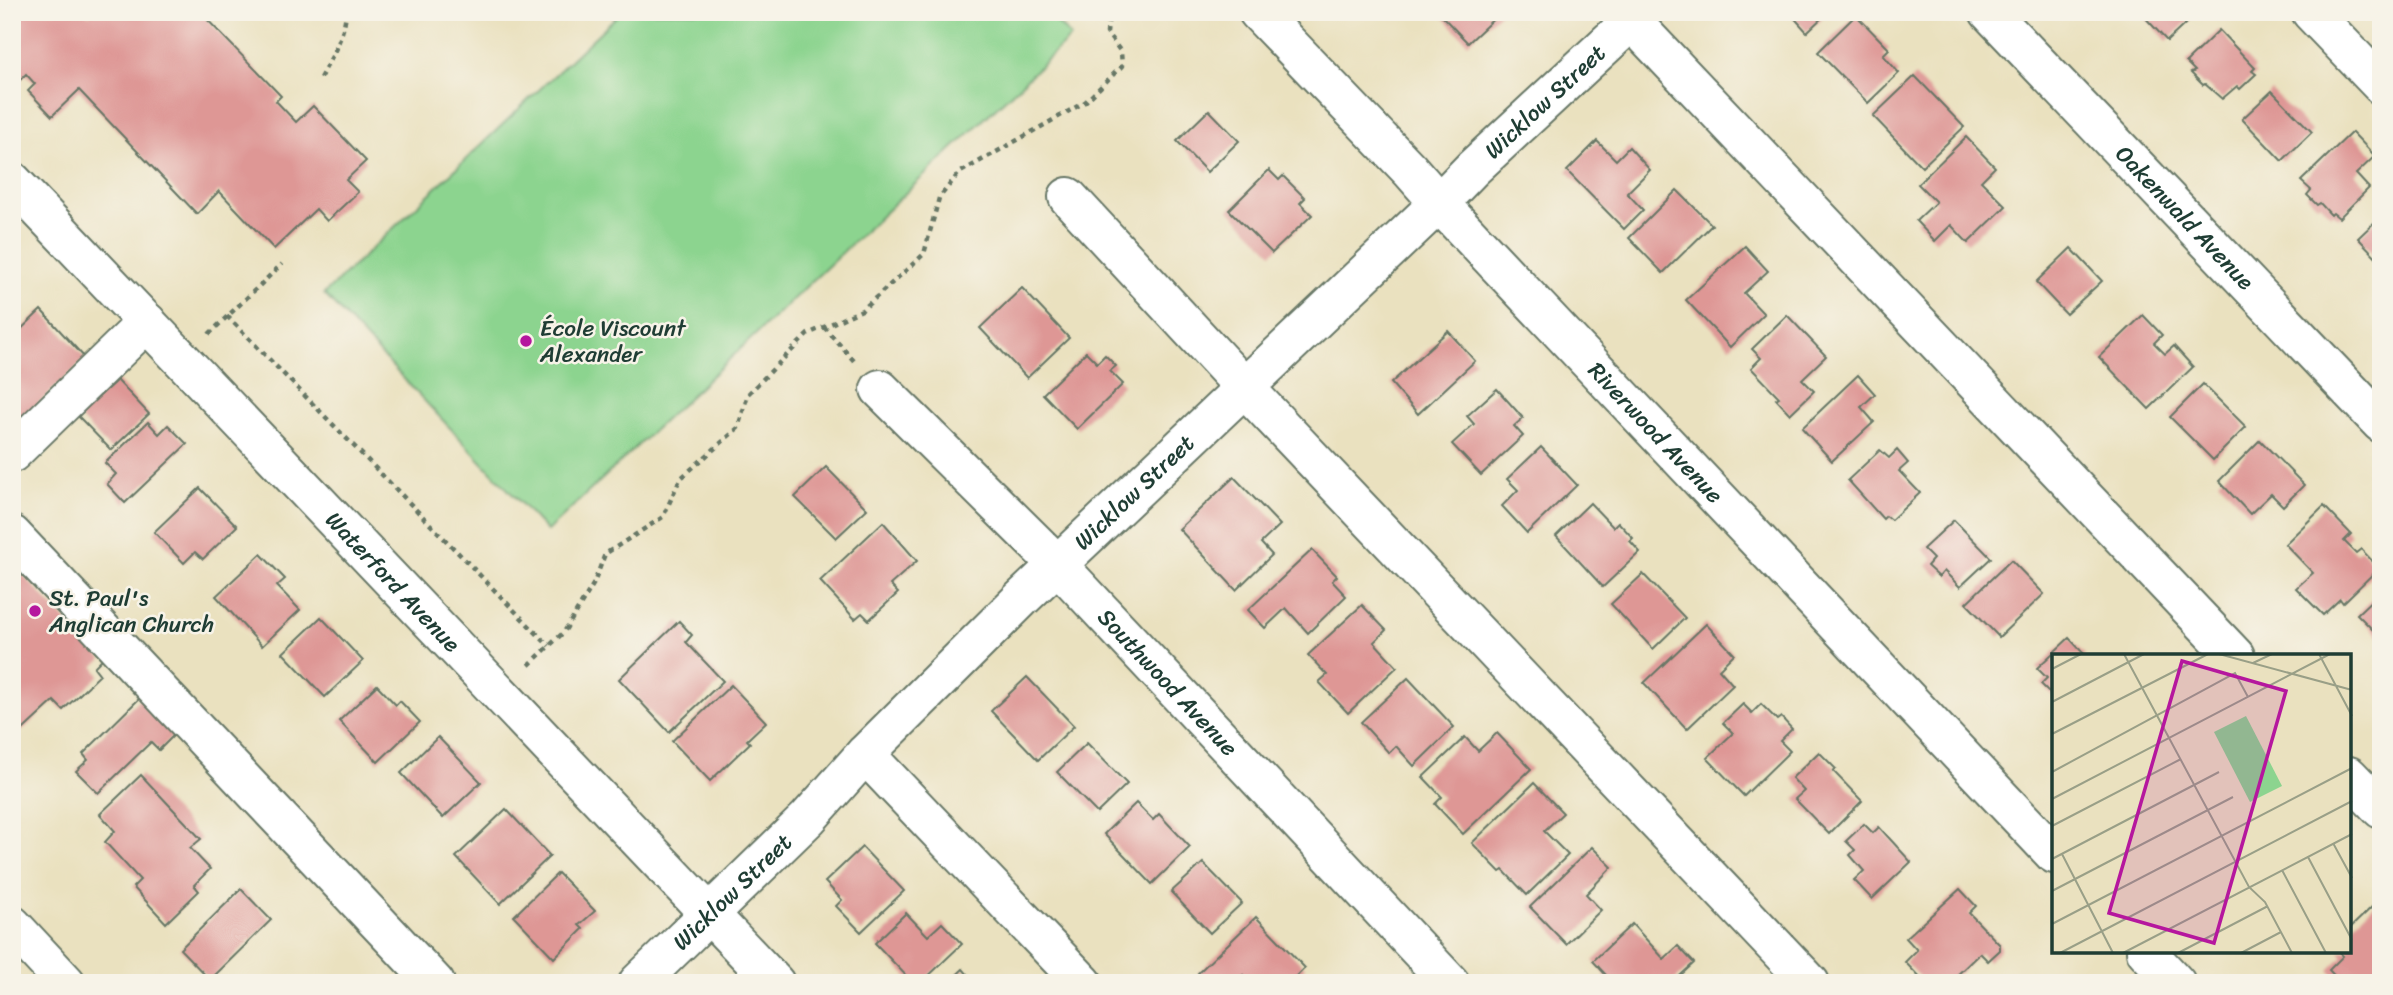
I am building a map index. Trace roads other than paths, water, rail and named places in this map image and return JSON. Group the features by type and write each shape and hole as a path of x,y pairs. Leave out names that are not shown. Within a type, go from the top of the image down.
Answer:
{"street":[{"name":"Riverwood Avenue","path":"1258,12 2052,853"},
{"name":"Oakenwald Avenue","path":"1989,12 2381,423"},
{"path":"2311,12 2381,85"},
{"name":"Wicklow Street","path":"638,983 808,818 865,754 1057,564 1439,204 1632,15"},
{"path":"1632,15 2233,654"},
{"name":"Waterford Avenue","path":"12,181 775,983"},
{"path":"1068,197 1244,387 1810,983"},
{"path":"12,453 147,322"},
{"name":"Southwood Avenue","path":"880,389 1057,564 1450,983"},
{"path":"12,535 435,983"},
{"path":"865,754 1083,983"},
{"path":"2351,778 2381,809"},
{"path":"12,925 66,983"},
{"path":"2148,953 2176,983"}],"place":[{"name":"École Viscount Alexander","path":"526,341"},
{"name":"St. Paul's Anglican Church","path":"35,611"}]}
